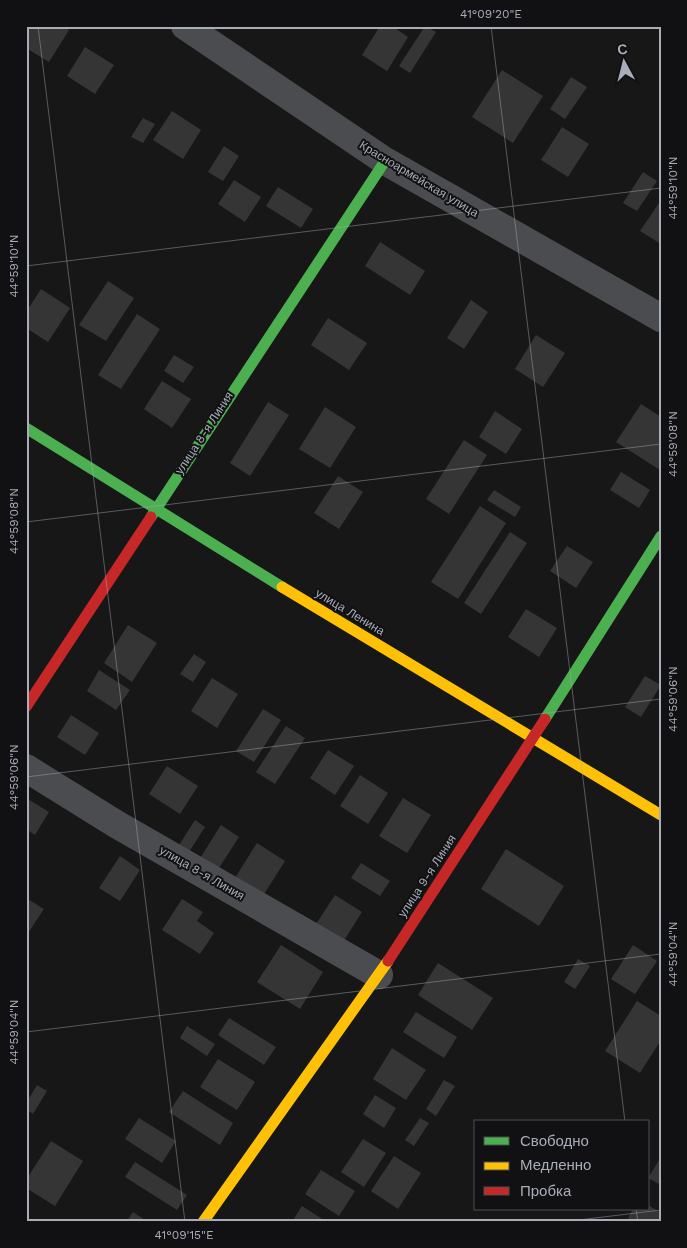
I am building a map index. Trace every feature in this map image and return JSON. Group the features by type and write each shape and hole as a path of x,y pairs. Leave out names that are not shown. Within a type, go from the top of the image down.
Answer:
{"street":[{"name":"Красноармейская улица","path":"185,26 385,161 661,318"},
{"name":"улица 8-я Линия","path":"26,707 153,511 385,161"},
{"name":"улица Ленина","path":"26,428 153,511 534,738 661,816"},
{"name":"улица 9-я Линия","path":"203,1222 379,975 534,738 661,536"},
{"name":"улица 8-я Линия","path":"26,768 116,824 379,975"}],"building":[{"path":"26,26 64,26 69,30 49,62 26,48"},
{"path":"380,26 392,26 408,37 387,71 362,55"},
{"path":"425,26 436,32 410,73 399,66"},
{"path":"85,47 114,65 95,94 67,76"},
{"path":"502,70 543,96 513,143 472,117"},
{"path":"571,77 587,87 565,119 550,109"},
{"path":"172,111 201,130 183,159 153,140"},
{"path":"143,118 155,124 143,143 131,137"},
{"path":"562,127 589,144 568,177 541,160"},
{"path":"224,146 239,156 223,181 208,172"},
{"path":"643,172 657,181 637,211 623,203"},
{"path":"234,180 261,197 245,222 218,204"},
{"path":"278,187 313,209 301,228 266,206"},
{"path":"661,200 661,244 640,231"},
{"path":"380,242 425,271 410,295 365,266"},
{"path":"108,281 134,298 106,341 79,325"},
{"path":"41,289 70,308 48,342 26,328 26,312"},
{"path":"471,300 488,312 464,349 447,338"},
{"path":"137,314 160,329 121,389 98,375"},
{"path":"328,318 367,343 349,370 311,345"},
{"path":"536,335 565,353 543,387 515,369"},
{"path":"174,355 194,367 183,383 164,371"},
{"path":"162,381 191,399 172,428 144,409"},
{"path":"268,402 289,415 250,476 230,463"},
{"path":"641,404 661,417 660,470 616,442"},
{"path":"325,407 356,427 330,468 299,449"},
{"path":"495,411 522,429 506,454 479,437"},
{"path":"464,440 487,455 449,514 426,499"},
{"path":"621,472 650,490 639,508 610,490"},
{"path":"338,476 363,492 339,529 314,513"},
{"path":"494,490 521,507 515,517 487,500"},
{"path":"480,506 506,523 458,599 431,582"},
{"path":"510,532 527,543 481,614 464,603"},
{"path":"567,546 593,562 576,588 550,571"},
{"path":"526,609 557,628 539,657 508,637"},
{"path":"128,625 157,643 132,682 104,663"},
{"path":"194,654 206,662 193,682 180,674"},
{"path":"99,670 130,690 116,710 87,691"},
{"path":"645,676 661,685 641,717 625,707"},
{"path":"212,678 238,694 217,728 191,711"},
{"path":"263,709 281,720 254,762 236,751"},
{"path":"71,715 99,733 85,755 57,737"},
{"path":"286,726 305,738 275,784 256,772"},
{"path":"328,750 354,766 335,795 310,778"},
{"path":"167,766 198,786 180,814 149,794"},
{"path":"360,775 388,793 368,824 340,806"},
{"path":"26,798 49,812 35,835 26,829"},
{"path":"403,798 431,815 407,853 379,836"},
{"path":"195,820 205,827 189,852 179,845"},
{"path":"221,825 239,837 217,871 199,860"},
{"path":"257,843 285,861 261,899 233,881"},
{"path":"506,849 564,886 539,926 481,889"},
{"path":"120,856 140,870 120,901 99,888"},
{"path":"361,863 390,881 380,896 351,878"},
{"path":"335,895 362,912 343,942 316,924"},
{"path":"26,898 44,909 26,936"},
{"path":"182,899 203,912 197,921 214,933 200,954 162,930"},
{"path":"281,945 323,972 300,1009 257,982"},
{"path":"633,945 657,961 635,994 611,979"},
{"path":"578,959 590,966 575,989 564,982"},
{"path":"438,963 493,998 472,1030 418,995"},
{"path":"637,1001 661,1016 661,1040 640,1073 605,1051"},
{"path":"416,1012 457,1037 444,1058 403,1032"},
{"path":"229,1018 276,1047 264,1065 218,1035"},
{"path":"187,1026 215,1044 207,1056 180,1038"},
{"path":"392,1048 426,1070 406,1100 373,1079"},
{"path":"218,1059 255,1082 237,1110 200,1087"},
{"path":"444,1080 455,1086 436,1116 426,1109"},
{"path":"37,1085 47,1091 33,1114 26,1109 26,1103"},
{"path":"183,1091 233,1123 220,1145 169,1112"},
{"path":"375,1095 396,1108 384,1128 363,1114"},
{"path":"139,1118 176,1141 162,1163 125,1139"},
{"path":"420,1118 429,1123 414,1146 405,1140"},
{"path":"363,1139 386,1153 364,1187 341,1172"},
{"path":"51,1141 83,1161 55,1206 26,1188 26,1180"},
{"path":"394,1156 421,1173 398,1209 371,1191"},
{"path":"661,1157 661,1185 650,1179 650,1175"},
{"path":"135,1162 187,1195 177,1210 125,1177"},
{"path":"321,1170 355,1191 339,1216 305,1194"},
{"path":"302,1206 327,1222 292,1222"},
{"path":"650,1206 661,1213 661,1222 634,1222 628,1218 632,1210 650,1210"},
{"path":"133,1212 148,1222 126,1222"}],"traffic: fast":[{"path":"151,517 385,161"},
{"path":"26,428 282,587"},
{"path":"545,719 661,536"}],"traffic: slow":[{"path":"282,587 661,815"},
{"path":"203,1222 388,961"}],"traffic: jam":[{"path":"26,707 151,517"},
{"path":"388,961 545,719"}]}
